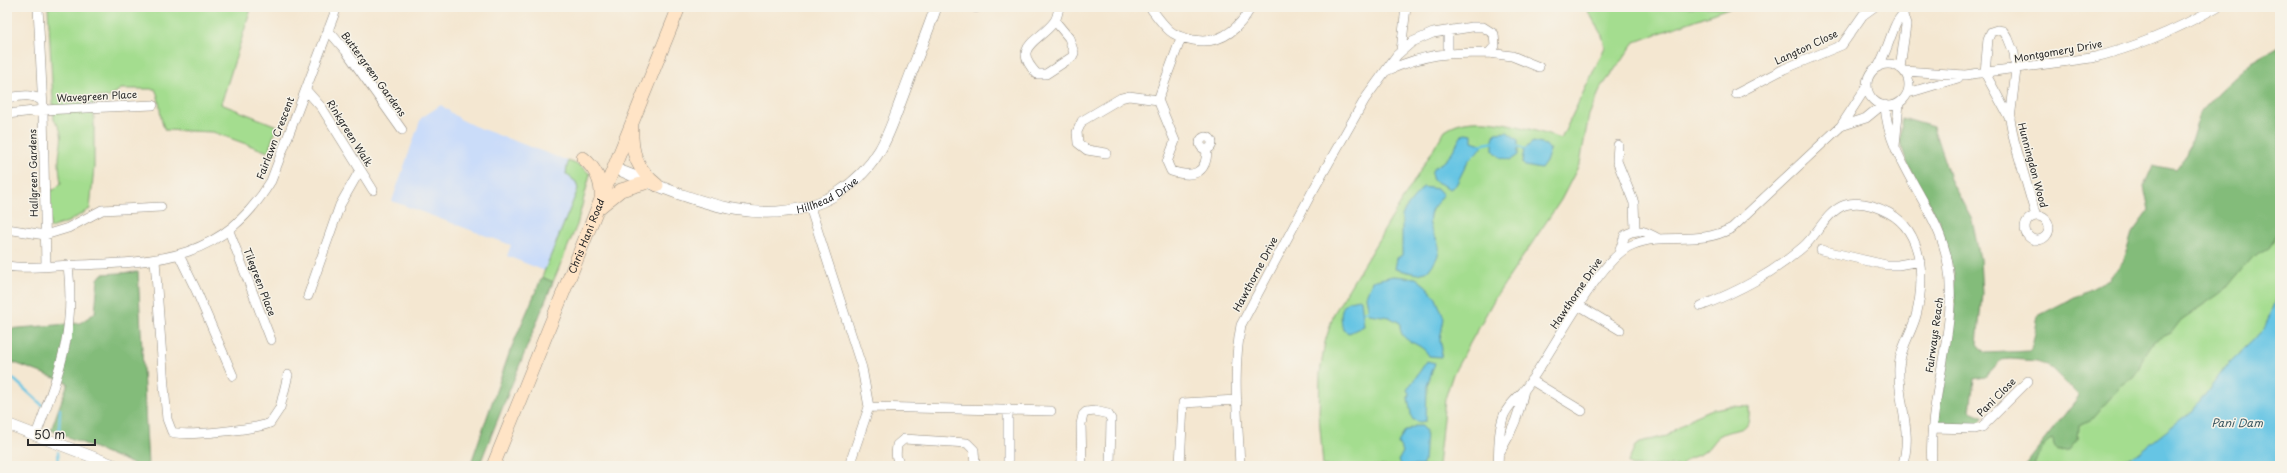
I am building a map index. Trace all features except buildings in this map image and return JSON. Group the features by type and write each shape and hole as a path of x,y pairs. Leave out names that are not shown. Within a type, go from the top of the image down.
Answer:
{"main road":[{"name":"Chris Hani Road","path":"493,466 679,7"},
{"path":"598,206 621,190 652,183 634,158 632,121"},
{"path":"583,158 593,168 598,179 598,206"}],"street":[{"name":"Hallgreen Gardens","path":"38,7 43,105 46,266"},
{"name":"Fairlawn Crescent","path":"7,266 46,266 155,260 179,255 196,249 229,231 260,200 272,181 337,7"},
{"name":"Hillhead Drive","path":"614,168 652,183 744,212 782,213 810,207 844,189 862,174 881,150 936,7"},
{"path":"1055,21 1069,38 1074,53 1072,57 1046,74 1037,74 1026,59 1027,48 1055,21 1059,7"},
{"path":"1150,7 1165,26 1181,38 1200,41 1222,37 1240,25 1251,7"},
{"path":"1401,51 1406,7"},
{"name":"Langton Close","path":"1736,94 1784,69 1842,45 1863,15 1874,7"},
{"name":"Montgomery Drive","path":"1902,69 1965,75 2016,70 2109,54 2172,31 2217,7"},
{"path":"1878,67 1889,64 1902,69 1909,80 1908,93 1899,103 1883,105 1872,98 1868,86 1870,75 1878,67 1885,55 1896,23 1905,9"},
{"path":"1902,69 1906,25 1905,9"},
{"name":"Hawthorne Drive","path":"1240,466 1237,400 1237,345 1241,325 1361,106 1401,51 1412,42 1433,33 1472,27 1483,27 1489,30 1495,40 1493,51 1489,53"},
{"name":"Buttergreen Gardens","path":"328,30 346,51 402,130"},
{"path":"1448,30 1448,52"},
{"path":"1997,30 2003,31 2008,38 2014,53 2016,70 2010,119 1985,73 1988,38 1991,32 1997,30"},
{"path":"1181,38 1158,100 1175,141 1167,162 1171,171 1187,176 1197,173 1204,163 1207,149"},
{"path":"1386,71 1425,56 1448,52 1489,53 1512,56 1539,67"},
{"name":"Montgomery Drive","path":"1908,93 1965,75"},
{"name":"Hawthorne Drive","path":"1498,466 1500,430 1508,407 1531,380 1607,264 1619,253 1633,245 1659,239 1706,239 1720,235 1732,228 1840,126 1868,86"},
{"name":"Rinkgreen Walk","path":"306,90 322,108 373,190"},
{"path":"7,98 25,95 33,96 43,105"},
{"path":"1106,153 1087,150 1078,144 1077,132 1082,121 1125,97 1139,97 1158,100"},
{"name":"Fairways Reach","path":"1895,146 1899,103"},
{"path":"7,114 43,105"},
{"name":"Wavegreen Place","path":"43,105 153,105"},
{"name":"Hawthorne Drive","path":"1840,126 1866,118 1883,105"},
{"name":"Fairways Reach","path":"1883,105 1887,129 1907,175 1938,228 1949,270 1951,300 1932,428 1932,466"},
{"name":"Hunningdon Wood","path":"2010,119 2014,140 2036,216"},
{"path":"1618,145 1617,161 1634,203 1635,230"},
{"path":"308,296 340,205 360,170"},
{"path":"1701,306 1760,280 1803,247 1834,211 1844,205 1854,203 1880,208 1896,217 1906,227 1914,239 1920,260 1920,300 1915,318 1902,351 1899,367 1906,427 1906,448 1902,466"},
{"path":"45,235 68,228 106,208 161,207"},
{"path":"810,207 862,368 869,407 849,466"},
{"name":"Hallgreen Gardens","path":"7,229 45,235"},
{"path":"1619,253 1625,235 1635,230 1644,231 1659,239"},
{"name":"Tilegreen Place","path":"229,231 271,340"},
{"path":"1821,250 1886,265 1898,265 1920,260"},
{"path":"179,255 196,290 233,376"},
{"path":"155,260 167,419 172,432 184,433 250,428 270,423 280,408 288,375"},
{"path":"36,435 58,377 66,346 71,316 68,265"},
{"path":"1580,306 1620,330"},
{"path":"1531,380 1582,411"},
{"name":"Pani Close","path":"1932,428 1975,429 1982,427 2028,381"},
{"name":"Hawthorne Drive","path":"1498,455 1511,433 1519,412 1524,390"},
{"path":"1180,466 1183,403 1237,400"},
{"path":"869,407 1051,411"},
{"path":"1508,407 1519,412"},
{"path":"1008,409 1008,466"},
{"path":"1082,466 1081,418 1086,412 1095,411 1108,414 1111,420 1110,466"},
{"path":"7,424 116,466"},
{"path":"1500,430 1511,433"},
{"path":"902,466 897,458 896,452 898,445 904,439 967,443 974,450 975,466"}],"shaded area":[{"path":"441,105 460,119 474,126 568,161 566,174 576,182 578,189 545,271 507,256 511,245 392,201 421,118"}],"green space":[{"path":"48,7 244,7 251,9 221,104 277,126 268,152 213,132 165,130 161,120 159,99 155,89 121,89 109,97 94,97 94,167 90,209 68,222 50,228 49,190 54,190 61,183 59,155 61,135 58,125 54,120"},
{"path":"1585,7 1731,7 1635,42 1601,88 1589,115 1580,163 1561,200 1495,298 1453,374 1445,399 1438,466 1323,466 1319,415 1320,373 1325,342 1334,313 1445,130 1457,124 1471,121 1486,121 1518,126 1561,139 1605,47 1601,32"},
{"path":"2280,46 2280,231 2269,248 2251,258 2225,290 2181,320 2171,333 2154,341 2133,377 2121,386 2091,420 2079,426 2078,439 2069,450 2057,451 2054,446 2053,439 2049,440 2043,446 2034,466 2024,466 2079,396 2051,368 2037,361 2010,359 2001,360 1985,377 1974,379 1970,411 1984,417 1975,426 1936,425 1955,317 1954,274 1939,221 1906,160 1900,141 1902,118 1933,127 1951,181 1972,220 1980,259 1982,294 1977,344 1985,353 2030,351 2034,339 2038,316 2109,279 2124,260 2132,233 2149,210 2144,186 2153,165 2175,170 2187,154 2200,113 2220,91 2252,62"},
{"path":"568,161 579,165 590,174 577,225 553,282 542,277 578,189 576,182 566,174"},
{"path":"2280,196 2280,466 2027,466 2038,450"},
{"path":"138,272 148,466 138,466 51,430 68,383 7,360 7,329 80,323 95,313 98,279 102,274"},
{"path":"542,277 553,282 479,466 470,466 510,351"},
{"path":"1730,406 1749,407 1748,423 1742,429 1719,436 1701,454 1690,458 1681,466 1631,466 1628,462 1635,446 1644,441 1667,436 1693,417 1709,410"}],"water":[{"path":"1508,132 1518,140 1518,155 1511,160 1500,157 1493,150 1493,139 1495,133"},
{"path":"1465,133 1472,134 1472,141 1481,144 1482,147 1468,161 1456,185 1450,189 1433,180 1432,172 1435,167 1447,159 1462,135"},
{"path":"1533,142 1546,145 1550,150 1546,162 1541,169 1525,166 1522,163 1524,149"},
{"path":"1423,187 1438,189 1443,195 1433,207 1430,216 1431,229 1438,244 1438,255 1429,270 1417,274 1395,269 1397,258 1402,255 1402,216 1405,209"},
{"path":"1393,276 1416,278 1435,296 1444,318 1440,340 1442,349 1441,357 1429,356 1421,347 1406,339 1401,330 1400,323 1389,317 1369,314 1366,296 1372,281"},
{"name":"Pani Dam","path":"2280,287 2280,466 2104,466 2140,452 2195,408 2228,364 2264,330"},
{"path":"1361,299 1364,326 1349,333 1343,330 1341,313 1345,305 1349,302"},
{"path":"1427,361 1435,363 1427,386 1426,421 1419,422 1412,419 1408,398 1409,393 1407,390"},
{"path":"1415,426 1422,426 1426,431 1424,462 1422,466 1402,466 1398,461 1403,452 1398,443 1404,432"}],"waterway":[{"path":"1478,145 1495,142"},
{"path":"1516,146 1524,149"},
{"path":"1364,312 1368,311"},
{"path":"7,373 42,405"},
{"path":"59,431 60,409"},
{"path":"58,452 59,466"}]}
